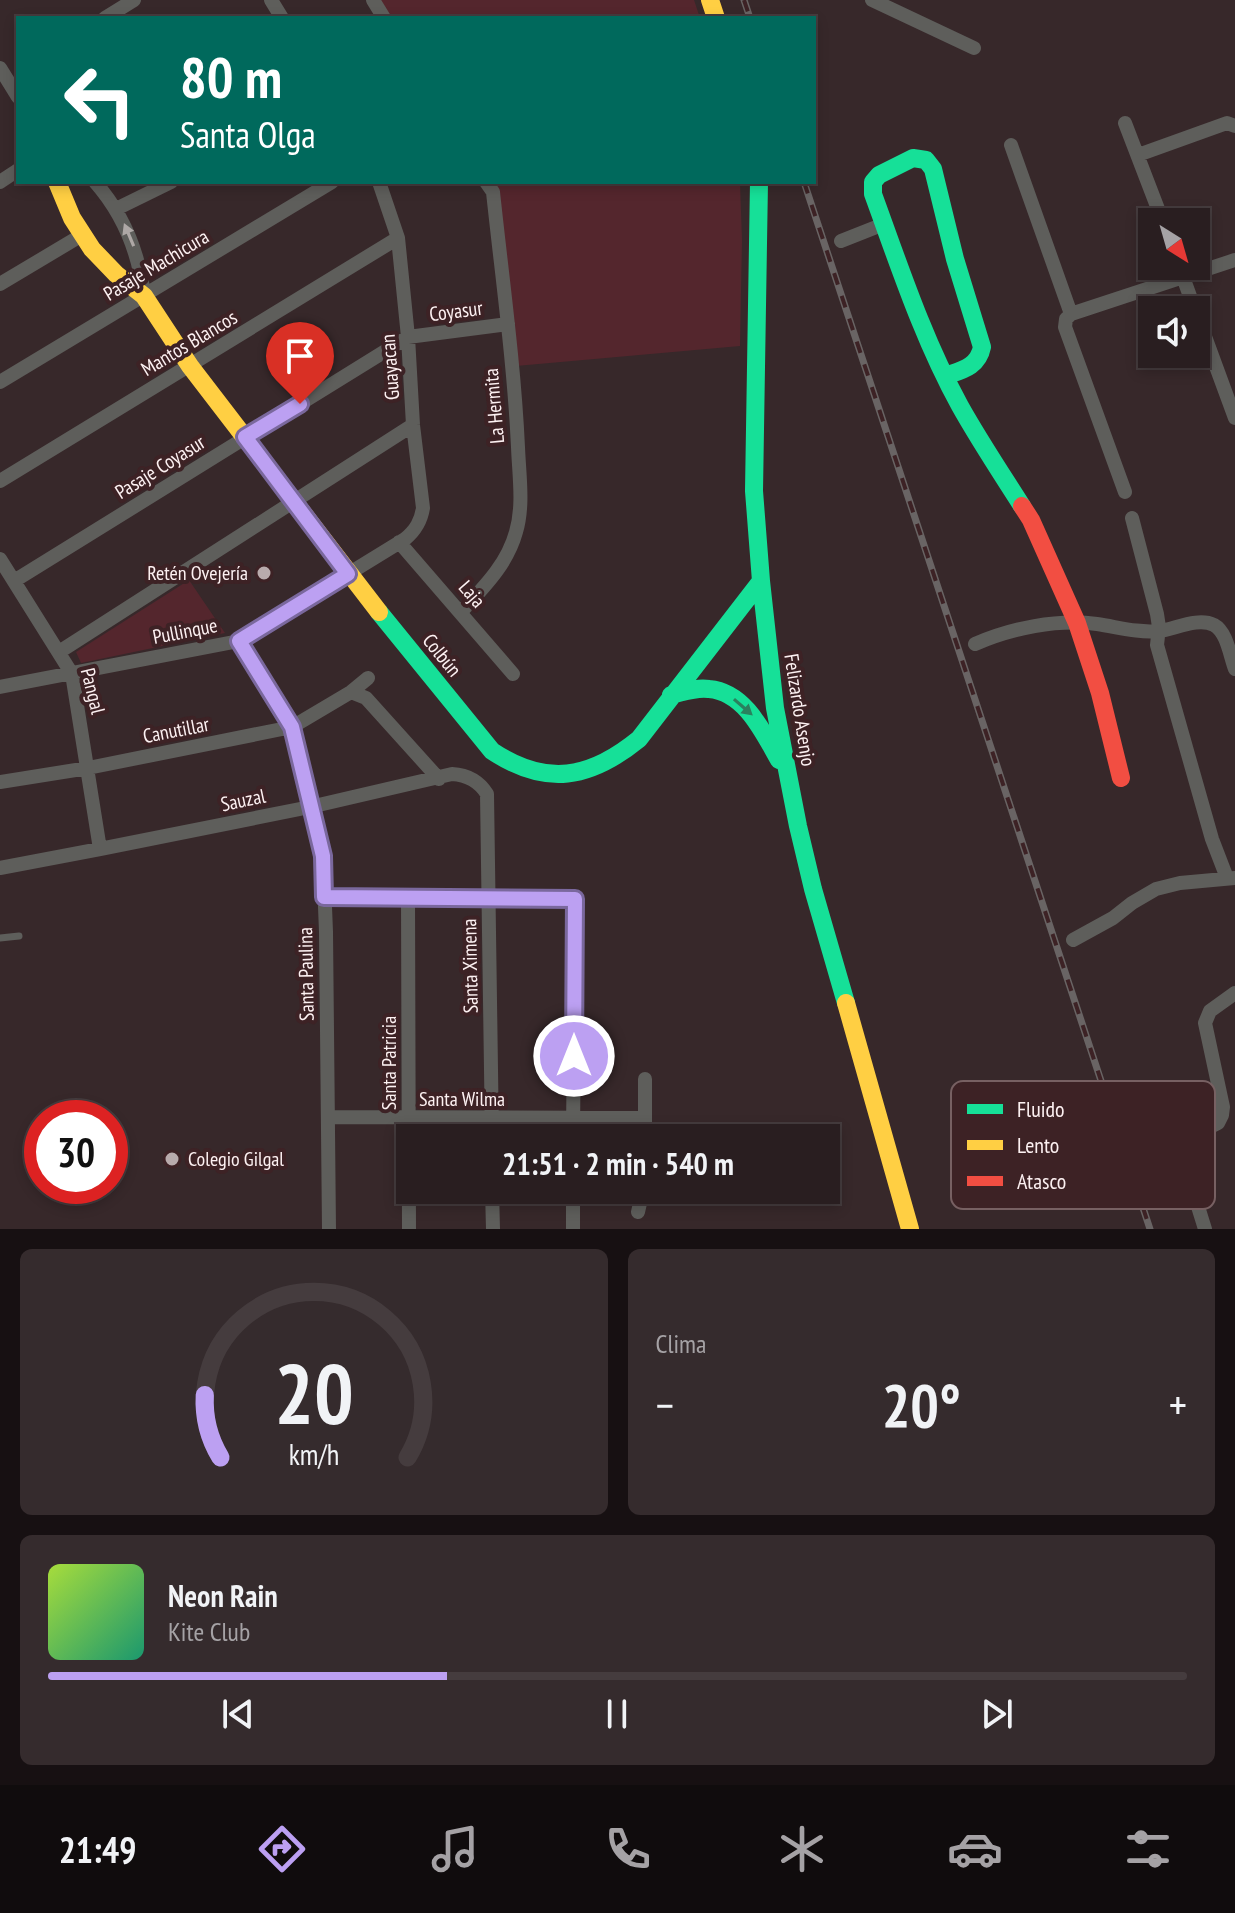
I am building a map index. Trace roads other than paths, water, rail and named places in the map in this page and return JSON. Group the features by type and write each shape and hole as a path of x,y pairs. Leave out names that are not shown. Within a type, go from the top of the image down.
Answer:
{"street":[{"path":"108,16 134,0"},
{"path":"872,0 974,48"},
{"path":"6,76 16,94"},
{"path":"1125,123 1158,208"},
{"path":"1138,155 1227,123 1235,126"},
{"path":"1011,145 1071,314"},
{"path":"945,376 977,363 982,347 955,259 933,169 926,160 913,158 876,178 872,190 925,334 945,376 960,406 1031,520 1077,623 1100,693 1121,778"},
{"name":"Colbún","path":"58,184 68,210 92,249 116,274 144,296 190,366 348,574 492,751 505,762 540,773 568,774 595,768 619,756 639,739 761,581"},
{"name":"Colbún","path":"97,184 125,225 135,250 144,296"},
{"path":"116,209 167,184"},
{"name":"Pasaje Machicura","path":"0,382 329,184"},
{"name":"Guayacan","path":"380,184 398,238 423,508 415,530 399,542"},
{"name":"La Hermita","path":"461,612 507,556 517,531 520,497 508,324 493,192 487,184"},
{"name":"Felizardo Asenjo","path":"759,184 754,491 775,708 813,889 910,1229"},
{"path":"841,241 884,224"},
{"path":"0,284 82,235"},
{"name":"Mantos Blancos","path":"0,481 398,238"},
{"path":"1210,266 1235,260"},
{"path":"1125,492 1065,327 1066,319 1071,314 1160,280"},
{"name":"Coyasur","path":"408,337 508,324"},
{"name":"Pasaje Coyasur","path":"14,581 408,337"},
{"path":"1210,349 1235,418"},
{"path":"59,652 413,425"},
{"path":"1073,940 1156,889 1180,883 1231,878 1212,839 1157,645 1157,614 1132,518"},
{"name":"Laja","path":"399,542 513,674"},
{"name":"Pullinque","path":"0,687 239,641 399,542"},
{"name":"Pangal","path":"0,559 72,674 100,849"},
{"path":"975,644 1024,628 1077,623 1158,631 1203,623 1214,625 1222,633 1235,669"},
{"name":"Santa Paulina","path":"239,641 292,727 323,856 329,1229"},
{"name":"Canutillar","path":"0,782 88,768 292,727 351,692 368,678"},
{"path":"671,695 688,690 709,690 738,701 758,722 787,774"},
{"path":"351,692 366,698 439,779"},
{"name":"Sauzal","path":"0,868 310,807 452,774 466,776 478,783 487,794"},
{"name":"Santa Ximena","path":"487,794 491,1124"},
{"path":"324,897 575,899 574,1124"},
{"name":"Santa Patricia","path":"408,897 409,1229"},
{"path":"1215,1125 1221,1120 1223,1107 1205,1023 1210,1011 1235,993"},
{"path":"645,1079 645,1124"},
{"name":"Santa Wilma","path":"328,1117 645,1118"},
{"path":"492,1204 493,1229"},
{"path":"573,1204 573,1229"},
{"path":"638,1212 640,1204"},
{"path":"1199,1209 1205,1229"}],"lane":[{"path":"0,938 19,936"}],"railway":[{"path":"744,0 749,16"},
{"path":"805,184 1101,1081"},
{"path":"1143,1209 1150,1229"}],"place":[{"name":"Retén Ovejería","path":"264,573"},
{"name":"Colegio Gilgal","path":"172,1159"}]}
